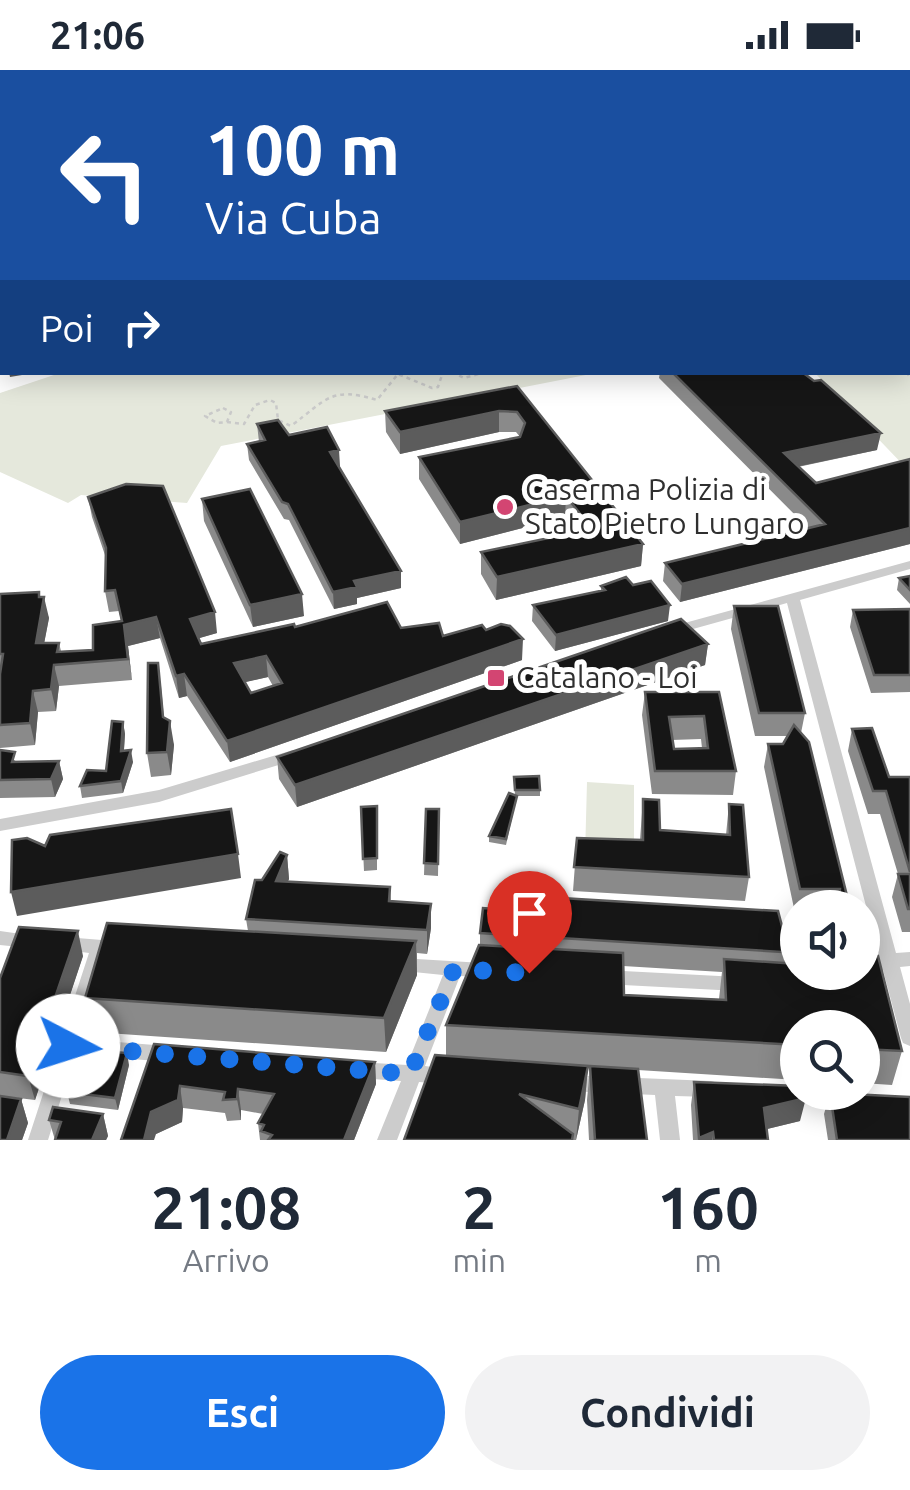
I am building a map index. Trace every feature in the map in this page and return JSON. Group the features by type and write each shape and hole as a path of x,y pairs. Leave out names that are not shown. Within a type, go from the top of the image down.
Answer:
{"street":[{"path":"650,637 910,565"},
{"path":"792,597 910,1038"},
{"path":"0,825 159,796 303,752"},
{"path":"0,938 139,949"},
{"path":"38,1140 100,947"},
{"path":"880,964 910,959"},
{"path":"375,964 510,972"},
{"path":"386,1140 454,969"},
{"path":"586,976 752,985"},
{"path":"68,1046 181,1055"},
{"path":"331,1068 469,1078"},
{"path":"547,1082 780,1092"},
{"path":"664,1088 670,1140"}],"path":[{"path":"227,422 230,412 223,408 205,416 217,423 244,424 255,405 270,400 276,403 278,420 291,426 336,394 351,392 377,400 397,375"},
{"path":"400,375 432,388 438,387 442,375"}],"shaded area":[{"path":"54,375 586,375 221,446 187,503 81,495 68,503 0,472 0,393"},
{"path":"817,375 910,375 910,472"},
{"path":"587,782 634,785 634,859 585,856"}],"building":[{"path":"675,375 806,375 814,381 821,380 881,433 784,453 816,483 910,459 910,528 682,584 665,563 825,524"},
{"path":"517,386 643,544 497,577 481,552 592,529 566,496 460,522 419,457 520,437 525,423 517,412 499,411 400,432 385,411"},
{"path":"278,420 289,435 327,427 339,450 330,452 401,571 354,581 357,587 333,592 288,504 282,502 247,444 265,440 257,424"},
{"path":"126,484 163,486 215,612 190,619 201,644 294,624 295,627 387,602 401,628 439,623 443,636 501,624 510,626 523,639 227,741 184,674 176,676 156,617 124,625 128,659 54,665 51,689 33,691 30,723 0,725 0,594 39,592 39,597 44,597 36,643 59,643 57,652 93,650 93,625 122,621 115,590 105,591 106,548 88,497","holes":["266,656 282,683 251,693 234,663"]},
{"path":"250,489 302,594 250,605 202,499"},
{"path":"910,576 910,590 899,578"},
{"path":"626,577 633,585 651,581 670,605 556,635 533,605 605,590 601,586"},
{"path":"734,606 778,606 805,713 759,713"},
{"path":"910,609 910,675 874,675 853,610"},
{"path":"681,619 708,644 295,785 277,757"},
{"path":"148,663 158,663 163,717 170,721 167,752 147,753"},
{"path":"645,692 719,692 736,771 655,771","holes":["704,716 708,748 674,749 669,717"]},
{"path":"112,721 123,722 121,751 131,750 121,781 80,786 87,770 106,771"},
{"path":"794,725 809,742 846,890 800,889 768,744 783,744"},
{"path":"872,728 889,777 910,777 910,872 886,791 873,791 852,729"},
{"path":"0,750 15,752 12,762 59,761 51,779 0,780"},
{"path":"539,776 540,790 515,790 514,777"},
{"path":"509,793 517,796 506,839 489,836"},
{"path":"643,799 659,800 660,830 730,835 729,804 743,805 749,877 574,867 577,838 643,840"},
{"path":"377,806 377,858 363,859 361,807"},
{"path":"231,809 238,854 11,892 12,840 27,838 45,846 50,835"},
{"path":"426,809 439,809 438,864 424,863"},
{"path":"280,852 287,855 276,881 390,887 389,901 431,904 427,930 246,919 255,880 262,880"},
{"path":"898,874 910,874 910,909 908,909"},
{"path":"561,898 778,911 780,952 480,933 483,908 525,911 526,903 560,903"},
{"path":"107,923 416,941 384,1018 85,998"},
{"path":"19,927 78,931 28,1076 0,1072 0,978"},
{"path":"479,945 623,953 624,995 726,1000 724,959 780,963 780,990 880,990 880,964 902,1051 880,1050 880,1010 780,1010 780,1044 446,1025"},
{"path":"154,1044 375,1062 344,1140 268,1140 272,1135 261,1131 264,1125 258,1123 274,1094 238,1089 237,1099 223,1100 225,1092 180,1086 178,1100 151,1112 144,1140 121,1140"},
{"path":"80,1049 127,1053 115,1098 67,1092"},
{"path":"435,1055 588,1066 579,1109 519,1094 573,1134 572,1140 404,1140"},
{"path":"590,1066 638,1069 647,1140 595,1140"},
{"path":"694,1082 780,1085 780,1104 764,1108 768,1140 714,1140 713,1132 699,1138"},
{"path":"0,1096 21,1099 7,1140 0,1140"},
{"path":"880,1096 910,1097 910,1140 837,1140 833,1110 880,1110"},
{"path":"53,1107 103,1114 92,1140 55,1140 61,1122 49,1120"}],"place":[{"name":"Caserma Polizia di Stato Pietro Lungaro","path":"505,507"},
{"name":"Catalano - Loi","path":"496,678"}],"route":[{"path":"68,1046 410,1074 454,969 529,973"}]}
